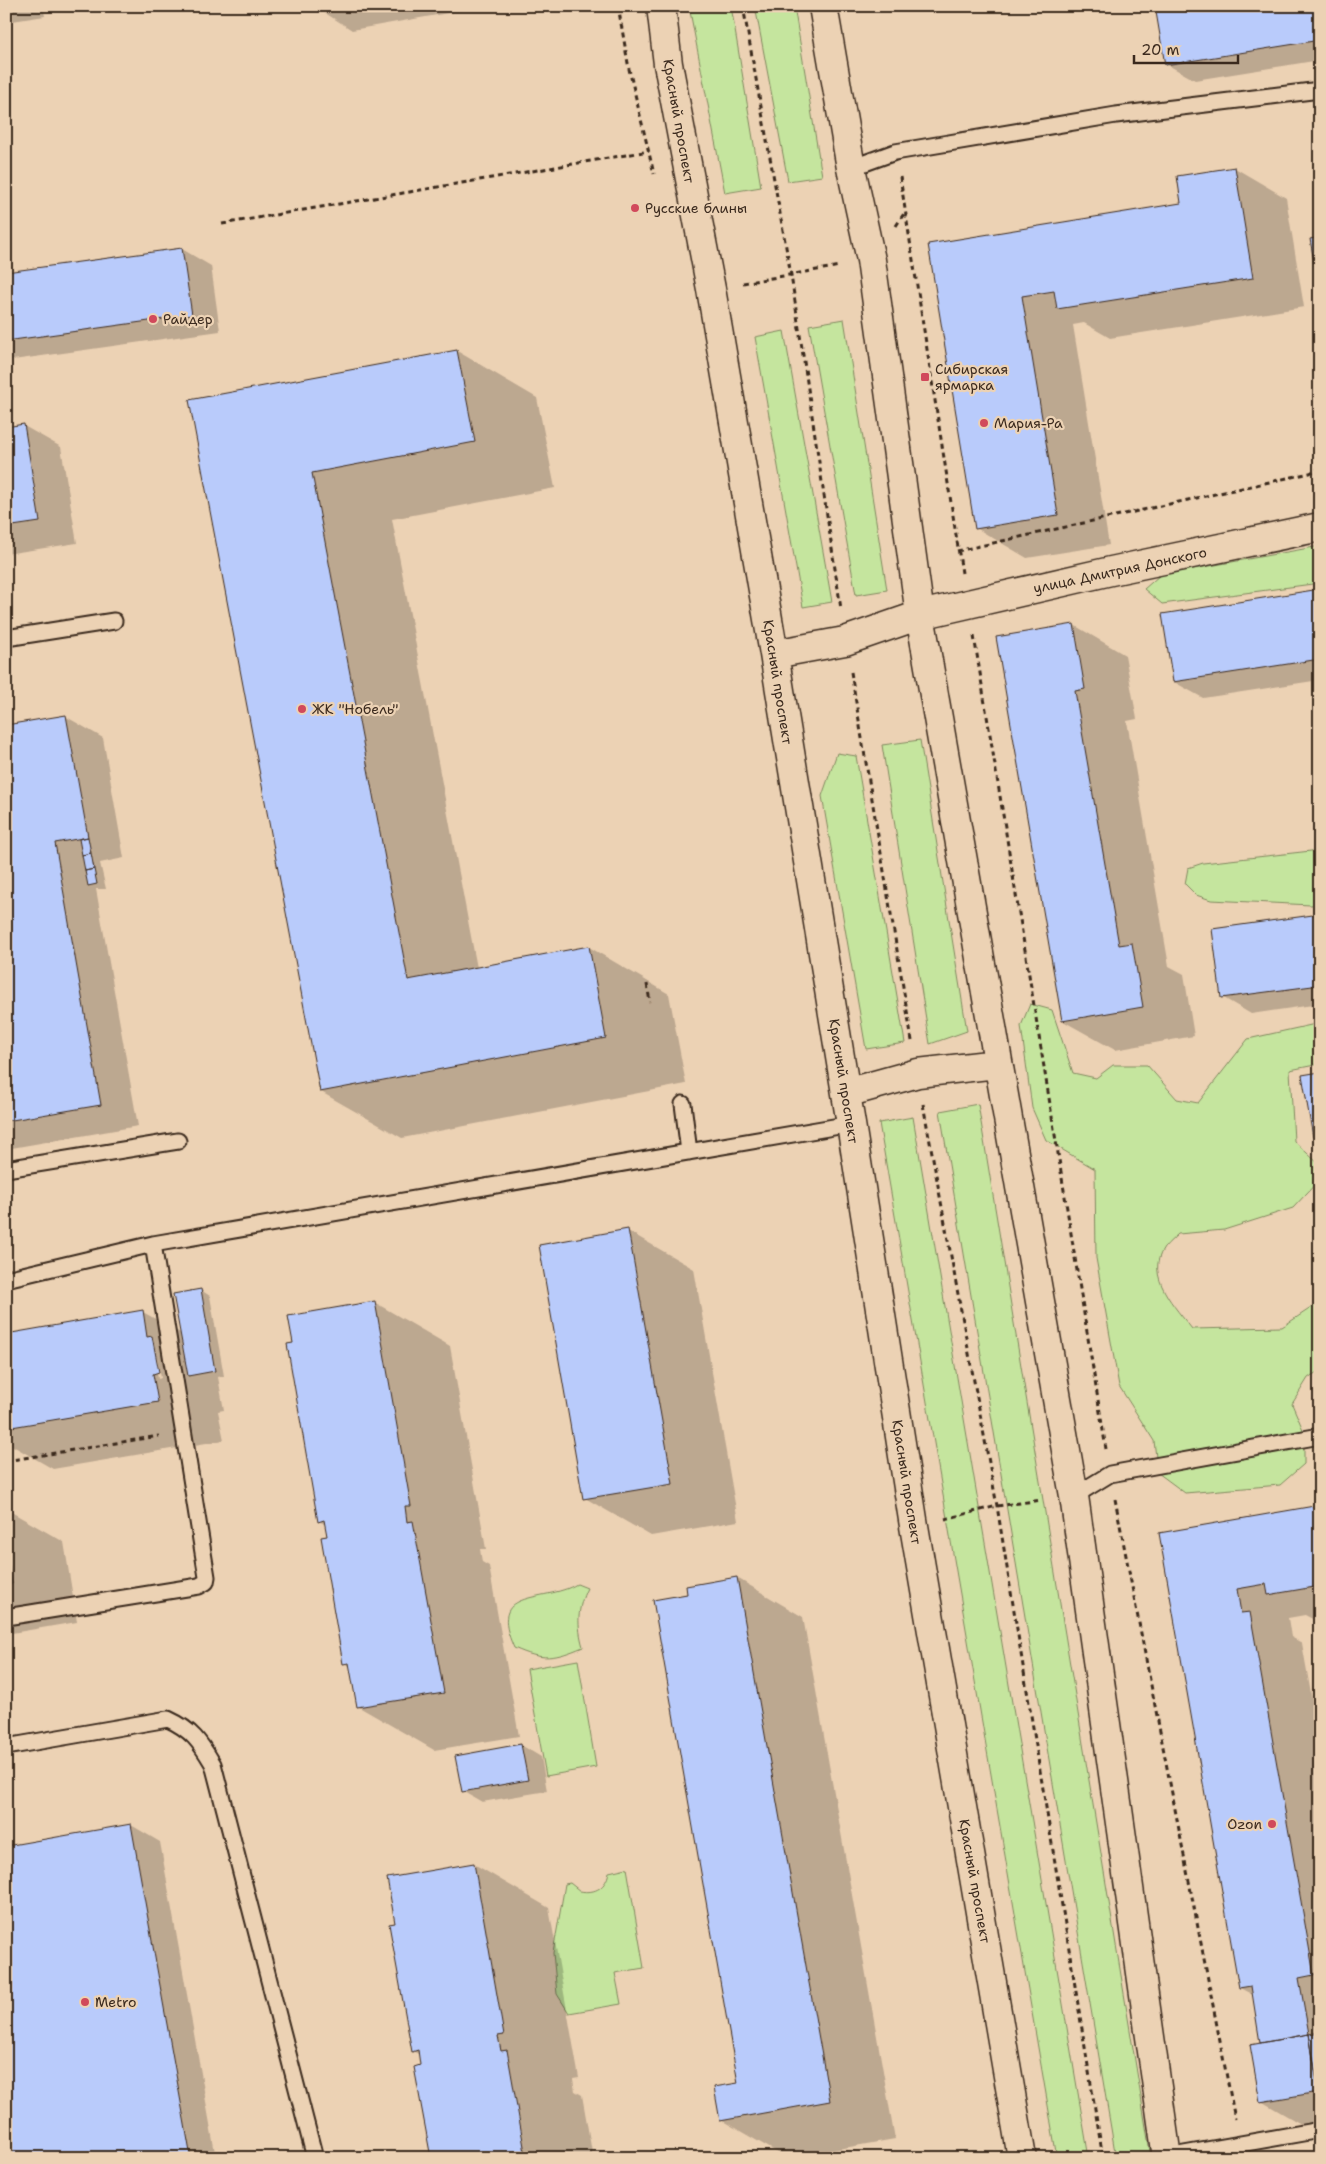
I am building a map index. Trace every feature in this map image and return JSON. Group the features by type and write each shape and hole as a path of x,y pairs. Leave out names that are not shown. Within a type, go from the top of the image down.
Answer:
{"main road":[{"name":"Красный проспект","path":"660,6 668,64 711,289 774,654 846,1092 914,1526 1022,2158"},
{"path":"823,6 851,168 871,260 920,616 1074,1496 1167,2157"},
{"name":"улица Дмитрия Донского","path":"774,654 846,641 920,616 968,604 1111,571 1320,527"},
{"path":"846,1092 918,1073 997,1064"}],"lane":[{"path":"851,168 895,152 1116,115 1320,90"},
{"path":"6,638 114,621"},
{"path":"683,1104 689,1152"},
{"path":"6,1279 153,1244 851,1124"},
{"path":"6,1169 178,1141"},
{"path":"6,1617 199,1586 206,1582 207,1576 153,1244"},
{"path":"1074,1496 1110,1474 1320,1436"},
{"path":"6,1747 168,1719 185,1727 201,1743 213,1764 315,2158"},
{"path":"1167,2157 1320,2130"}],"path":[{"path":"743,6 791,275 846,641 918,1073 997,1506 1103,2158"},
{"path":"222,224 649,151"},
{"path":"895,152 906,212 957,552 968,604 1110,1474 1236,2122 1229,2145"},
{"path":"711,289 871,260 906,212"},
{"path":"957,552 1310,473 1320,468"},
{"path":"647,984 650,1002"},
{"path":"6,1460 184,1432"},
{"path":"914,1526 997,1506 1074,1496"}],"green space":[{"path":"689,6 731,6 761,187 725,193"},
{"path":"755,6 794,6 822,176 788,181"},
{"path":"844,319 887,590 856,595 809,325"},
{"path":"784,331 832,602 803,607 755,337"},
{"path":"1320,546 1320,583 1162,604 1144,589 1160,575"},
{"path":"920,740 967,1031 930,1044 882,745"},
{"path":"837,753 856,756 905,1043 866,1049 822,796"},
{"path":"1320,850 1320,904 1211,900 1196,895 1185,884 1188,868 1203,863"},
{"path":"1030,1004 1052,1010 1073,1073 1096,1078 1113,1065 1147,1065 1177,1099 1198,1103 1248,1039 1320,1023 1320,1064 1290,1070 1294,1141 1320,1165 1320,1179 1293,1208 1224,1230 1178,1234 1164,1248 1159,1259 1158,1270 1164,1291 1192,1329 1282,1327 1320,1302 1320,1370 1308,1378 1292,1404 1304,1432 1304,1464 1280,1485 1185,1493 1158,1473 1154,1441 1119,1386 1096,1258 1095,1169 1046,1140 1032,1108 1021,1026"},
{"path":"978,1104 1151,2158 1116,2158 940,1111"},
{"path":"913,1117 1089,2158 1057,2158 879,1123"},
{"path":"577,1584 587,1588 581,1603 579,1617 583,1647 564,1654 548,1657 533,1655 514,1648 507,1628 507,1615 512,1606 522,1600 563,1590"},
{"path":"578,1660 596,1767 546,1776 527,1669"},
{"path":"627,1868 644,1968 615,1973 621,2004 569,2013 557,1994 553,1953 565,1884 570,1883 580,1891 595,1890 603,1885 609,1872"}],"building":[{"path":"313,6 330,6 313,9"},
{"path":"1155,6 1320,6 1320,40 1165,65"},
{"path":"1235,167 1253,278 1057,309 1054,291 1022,296 1058,515 975,529 928,244 1181,203 1177,176"},
{"path":"1320,237 1320,296 1310,239"},
{"path":"182,248 192,315 6,341 6,272"},
{"name":"ЖК \"Нобель\"","path":"457,350 475,442 312,473 408,980 589,946 606,1038 320,1092 189,400"},
{"path":"24,424 40,522 6,527 6,427"},
{"path":"1320,589 1320,659 1173,682 1162,614"},
{"path":"1074,624 1085,689 1075,691 1119,945 1132,943 1143,1007 1062,1021 996,637"},
{"path":"66,715 88,837 55,843 101,1105 6,1121 6,725"},
{"path":"88,837 91,853 82,855 79,839"},
{"path":"91,853 94,869 85,871 82,855"},
{"path":"94,869 97,884 88,886 85,871"},
{"path":"1320,914 1320,985 1221,998 1212,929"},
{"path":"1320,1072 1320,1135 1313,1137 1302,1075"},
{"path":"628,1229 673,1484 583,1499 539,1245"},
{"path":"201,1289 215,1371 188,1376 173,1294"},
{"path":"375,1301 411,1506 405,1506 407,1522 413,1521 444,1693 357,1707 349,1663 343,1664 321,1537 327,1536 324,1520 318,1522 287,1344 293,1343 288,1316"},
{"path":"143,1310 147,1337 152,1336 159,1372 153,1374 158,1402 6,1428 6,1334"},
{"path":"1320,1505 1320,1586 1268,1595 1266,1584 1237,1589 1241,1613 1250,1612 1314,1975 1299,1978 1309,2034 1260,2043 1251,1986 1239,1988 1159,1533"},
{"path":"6,1551 12,1584 6,1585"},
{"path":"737,1577 830,2101 720,2121 714,2087 738,2083 653,1600 687,1594 686,1586"},
{"path":"521,1744 528,1780 462,1792 455,1756"},
{"name":"Metro","path":"131,1824 191,2158 6,2158 6,1846"},
{"path":"474,1863 504,2035 498,2036 501,2051 507,2050 526,2158 431,2158 414,2067 420,2065 418,2050 412,2052 389,1924 395,1923 387,1878"},
{"path":"1320,2032 1320,2089 1318,2089 1309,2034"},
{"path":"1309,2034 1319,2092 1260,2102 1250,2045"}],"place":[{"name":"Русские блины","path":"635,208"},
{"name":"Райдер","path":"153,319"},
{"name":"Сибирская ярмарка","path":"925,377"},
{"name":"Мария-Ра","path":"984,423"},
{"name":"ЖК \"Нобель\"","path":"302,709"},
{"name":"Ozon","path":"1272,1824"},
{"name":"Metro","path":"85,2002"}]}
